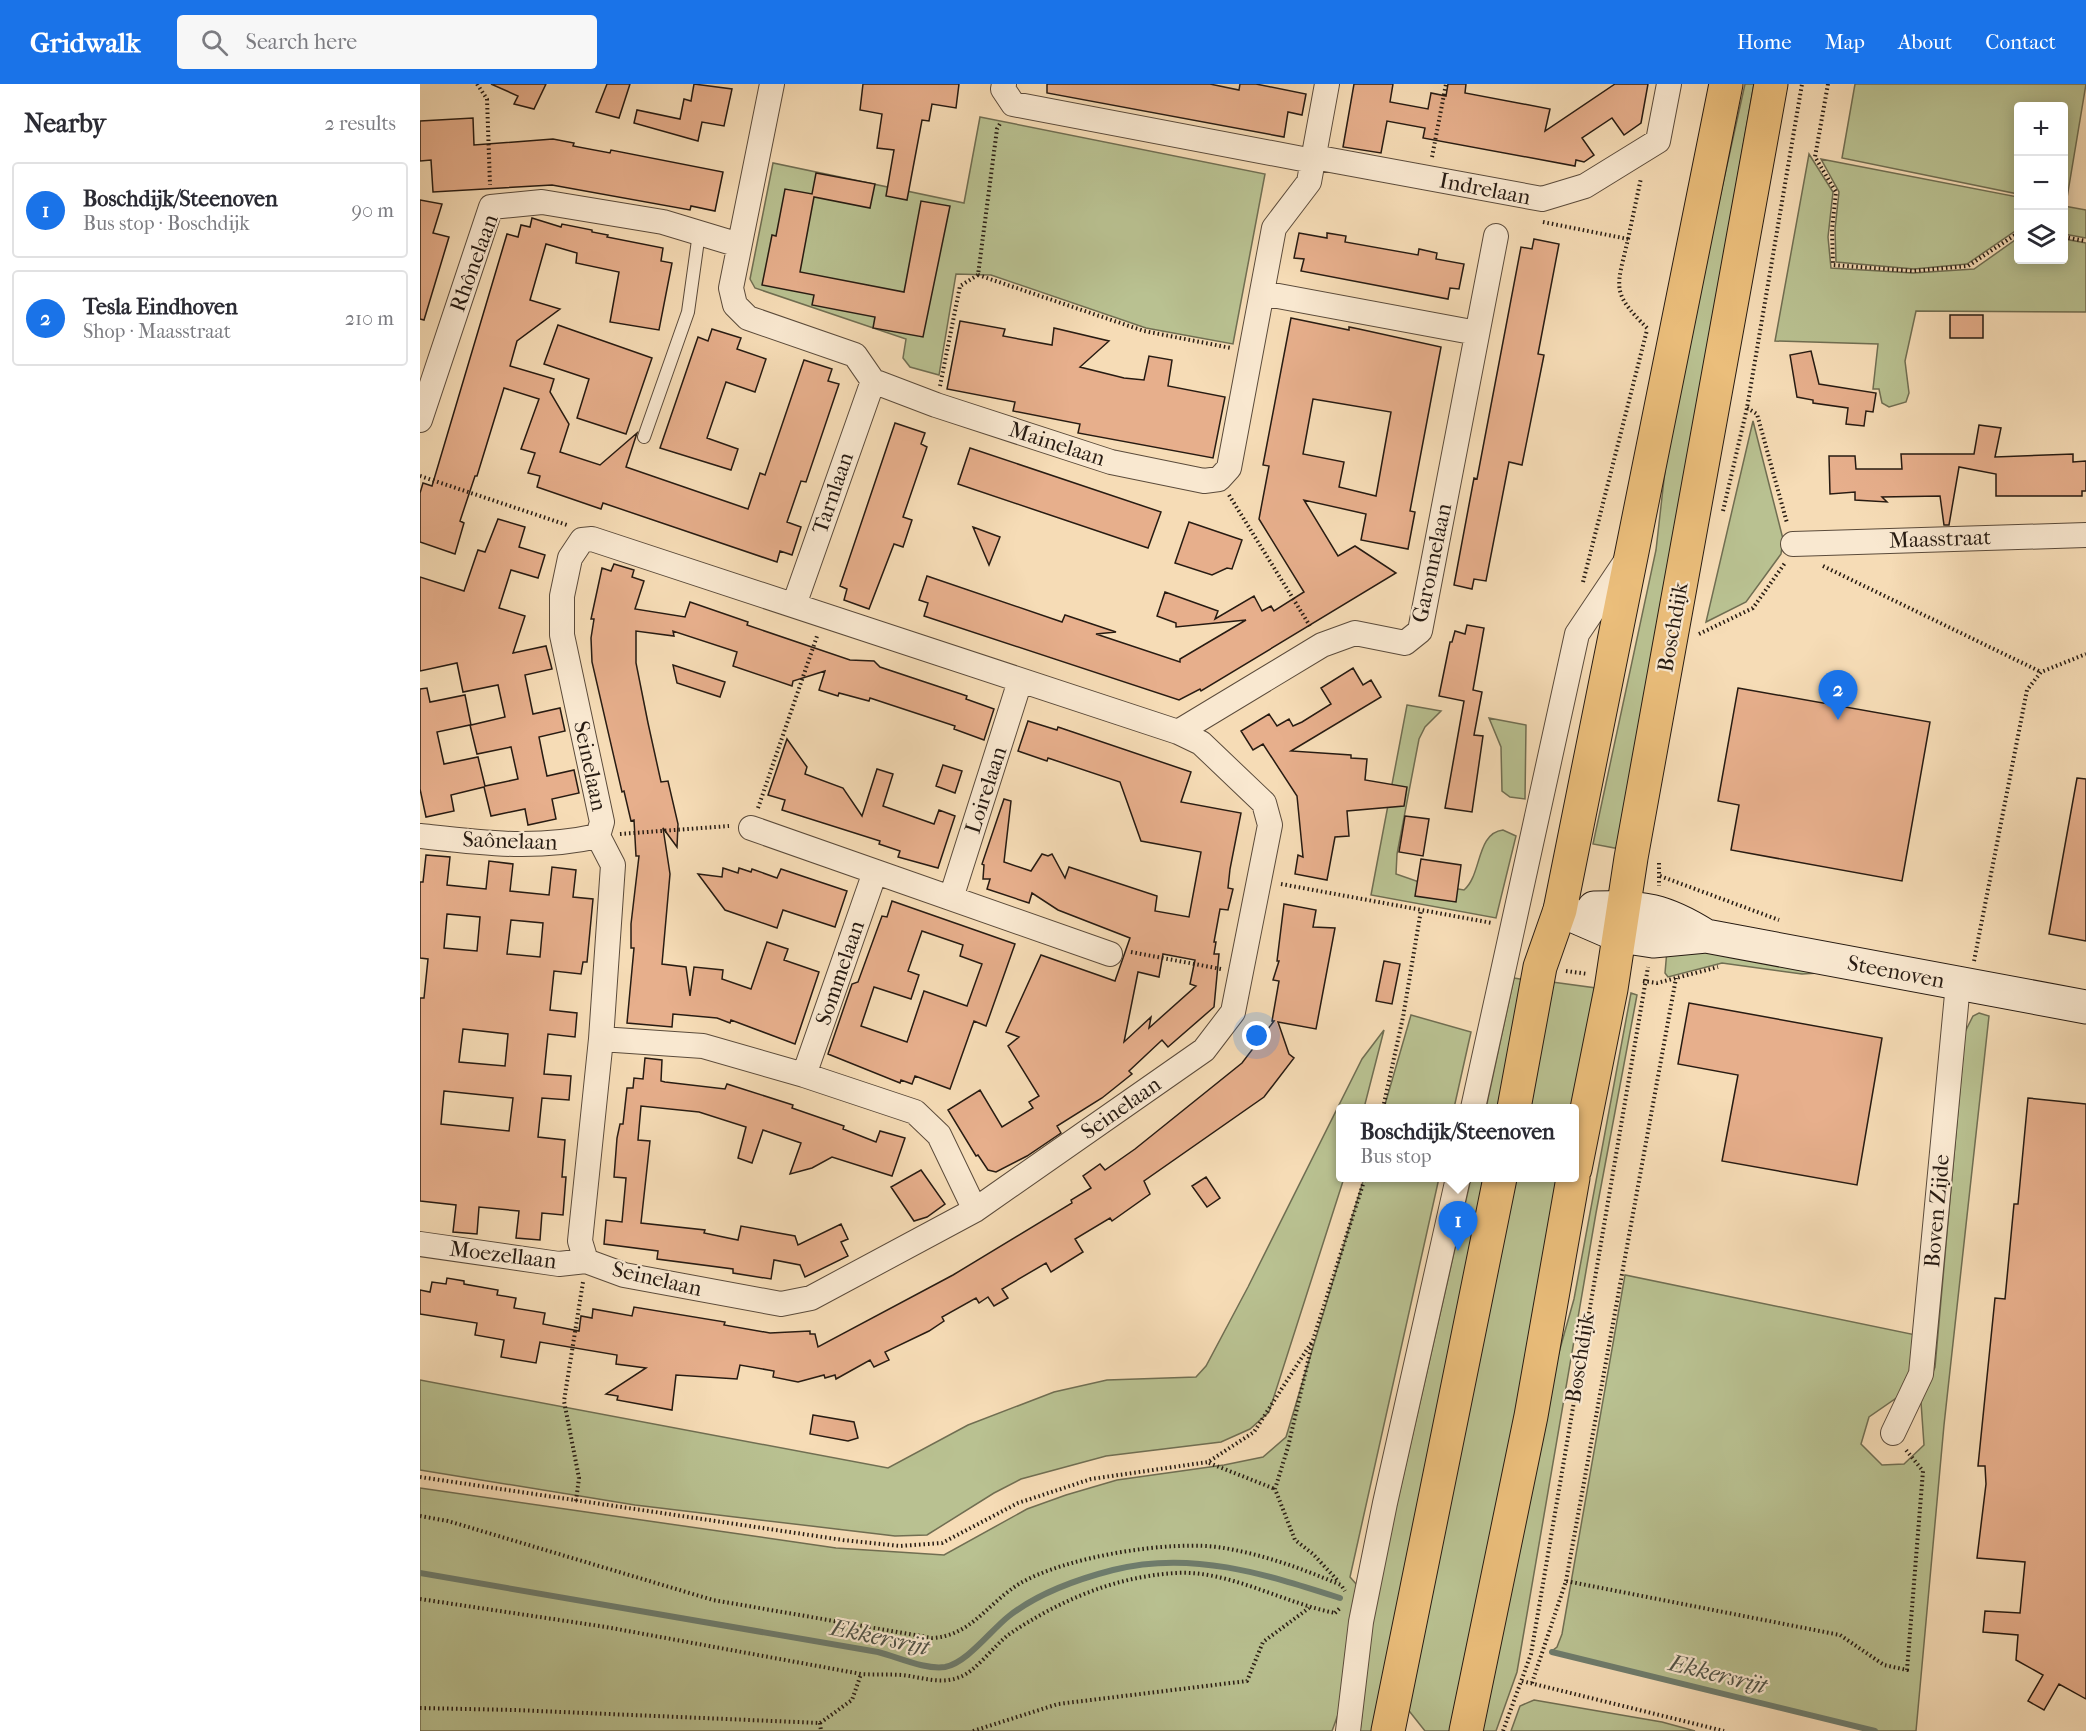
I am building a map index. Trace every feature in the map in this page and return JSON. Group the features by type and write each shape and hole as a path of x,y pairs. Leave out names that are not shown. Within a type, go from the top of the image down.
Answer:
{"main road":[{"path":"1515,1104 1540,968 1560,910 1726,84"},
{"name":"Boschdijk","path":"1579,1155 1629,979 1622,922 1629,869 1772,84"},
{"path":"1389,1731 1499,1182"},
{"name":"Boschdijk","path":"1466,1731 1531,1416 1572,1182"}],"street":[{"path":"772,84 731,288 735,305 748,318 855,355 873,381"},
{"path":"1219,479 1228,468 1274,228 1310,182 1327,84"},
{"name":"Indrelaan","path":"1008,94 1314,159 1542,199 1586,186 1658,141 1669,84"},
{"name":"Rhônelaan","path":"420,420 491,207 542,202 663,222 739,245"},
{"name":"Garonnelaan","path":"1178,732 1322,645 1355,633 1405,644 1420,631 1496,236"},
{"path":"1262,294 1477,333"},
{"name":"Mainelaan","path":"873,381 936,405 1111,462 1204,482 1219,479"},
{"name":"Tarnlaan","path":"794,605 873,381"},
{"name":"Maasstraat","path":"1793,547 2086,535"},
{"name":"Seinelaan","path":"592,539 794,605 1178,732 1201,743 1264,803 1270,825 1233,1012 1204,1050 975,1210 811,1298 781,1304 624,1275 586,1261 580,1241 601,1040 613,865 598,836 602,822 562,634 562,596 570,558 582,540 592,539"},
{"path":"1474,1104 1577,634 1634,549"},
{"name":"Loirelaan","path":"951,898 1020,681"},
{"path":"751,828 1110,954"},
{"name":"Saônelaan","path":"420,836 516,846 563,844 598,836"},
{"name":"Sommelaan","path":"804,1075 875,872"},
{"name":"Steenoven","path":"1560,910 1622,922 1653,941 1706,936 2086,1007"},
{"name":"Boven Zijde","path":"1893,1433 1921,1374 1964,985"},
{"path":"601,1040 703,1046 804,1075 915,1112 939,1135 975,1210"},
{"path":"1348,1731 1361,1622 1384,1503 1457,1182"},
{"name":"Moezellaan","path":"420,1245 559,1264 586,1261"}],"lane":[{"path":"644,437 688,312 699,233"}],"path":[{"path":"477,84 487,99 491,207"},
{"path":"1429,178 1446,84"},
{"path":"1722,518 1747,408 1802,84"},
{"path":"1828,84 1815,157 1836,192 1832,229 1833,265 1913,271 1968,266 2014,236"},
{"path":"978,275 997,129 1008,94"},
{"path":"1628,239 1643,167 1640,152"},
{"path":"2068,238 2086,241"},
{"path":"978,275 1144,331 1251,352"},
{"path":"936,405 960,286 978,275"},
{"path":"1582,586 1647,328"},
{"path":"1747,408 1757,414 1793,547 2041,672"},
{"path":"420,476 568,525 582,540"},
{"path":"1219,479 1322,645"},
{"path":"1698,634 1753,608 1793,547"},
{"path":"598,836 740,825 751,828 824,615"},
{"path":"1964,985 2027,690 2041,672 2086,654"},
{"path":"1259,880 1512,927"},
{"path":"1384,1104 1403,1017 1420,910"},
{"path":"1110,954 1128,951 1241,973"},
{"path":"1540,968 1629,979"},
{"path":"1532,1683 1566,1581 1676,978"},
{"name":"Boschdijk","path":"1503,1731 1531,1654 1629,979"},
{"path":"1346,1595 1341,1585 1313,1554 1295,1540 1275,1489 1288,1447 1313,1340 1364,1182"},
{"path":"576,1501 579,1478 564,1401 586,1261"},
{"path":"420,1477 900,1546 942,1543 1018,1503 1091,1479 1208,1462 1254,1432 1313,1340"},
{"path":"1566,1581 1840,1635 1884,1665 1907,1670 1923,1471 1893,1433"},
{"path":"1208,1462 1275,1489"},
{"path":"420,1516 448,1521 713,1600 932,1638 947,1637 959,1632 1019,1584 1066,1565 1111,1554 1161,1547 1222,1547 1282,1561 1341,1585"},
{"path":"420,1599 606,1627 861,1674 904,1675 939,1681 962,1677 1007,1636 1052,1608 1106,1586 1144,1576 1180,1573 1214,1576 1309,1608 1335,1613 1361,1622"},
{"path":"1335,1613 1344,1603"},
{"path":"973,1731 1058,1704 1247,1681 1263,1642 1309,1608"},
{"path":"420,1708 820,1723 852,1700 861,1674"},
{"path":"1522,1681 1724,1731"},
{"path":"820,1723 820,1731"}],"green space":[{"path":"1745,84 1754,84 1620,849 1593,844 1656,550 1671,418"},
{"path":"1855,84 2086,84 2068,192 2068,102 2014,102 2014,193 1842,158"},
{"path":"980,117 1265,174 1233,344 1146,328 991,275 956,274 939,375 910,367 903,358 906,339 755,288 750,279 773,163 964,203"},
{"path":"1809,154 1833,192 1828,237 1831,268 1913,273 1974,269 2014,241 2014,264 2068,264 2068,240 2086,243 2086,312 1916,311 1905,361 1909,393 1906,402 1889,407 1882,403 1879,389 1873,389 1878,344 1775,341"},
{"path":"1821,159 2014,196 2014,232 1967,264 1914,269 1836,262 1835,229 1839,192"},
{"path":"2068,207 2086,210 2086,238 2068,235"},
{"path":"1753,421 1783,539 1781,554 1746,602 1706,622"},
{"path":"1407,705 1441,711 1425,727 1419,739 1397,854 1396,874 1422,883 1464,890 1474,875 1488,839 1494,833 1503,830 1516,836 1496,918 1371,895"},
{"path":"1489,718 1526,725 1525,799 1510,797 1502,791 1501,747"},
{"path":"1693,947 1836,972 1802,974 1722,963 1668,977 1665,973 1667,950"},
{"path":"1514,978 1526,980 1501,1104 1487,1104"},
{"path":"1552,982 1596,988 1575,1104 1527,1104"},
{"path":"1631,993 1637,995 1596,1213 1517,1672 1496,1731 1477,1731 1540,1420 1574,1299"},
{"path":"1979,1013 1989,1016 1944,1425 1916,1731 1871,1731 1552,1651 1557,1647 1562,1634 1625,1275 1916,1335 1915,1355 1902,1394 1869,1417 1861,1444 1882,1465 1904,1464 1924,1445 1921,1402 1935,1367 1965,1032 1973,1016"},
{"path":"1411,1015 1471,1032 1455,1104 1385,1104"},
{"path":"1384,1030 1365,1104 1340,1104 1362,1059"},
{"path":"1336,1111 1336,1182 1343,1182 1269,1412 1250,1429 1221,1442 1106,1456 1021,1479 927,1535 895,1536 635,1505 420,1470 420,1380 888,1468 968,1425 1054,1392 1107,1380 1196,1377 1206,1366"},
{"path":"1363,1182 1438,1182 1350,1577 1357,1585 1344,1698 1332,1731 420,1731 420,1488 836,1548 944,1555 1027,1509 1066,1495 1117,1480 1224,1465 1263,1457 1286,1437"},
{"path":"1470,1182 1485,1182 1378,1731 1360,1731 1374,1604"},
{"path":"1511,1182 1560,1182 1454,1731 1425,1731 1406,1707"},
{"path":"1534,1700 1662,1722 1695,1731 1511,1731 1520,1706"}],"building":[{"path":"491,84 546,84 534,109 514,104 518,96"},
{"path":"607,84 630,84 619,118 596,112"},
{"path":"694,84 732,89 724,126 702,122 698,141 634,123 637,110 680,119 684,99 691,101"},
{"path":"863,84 959,84 956,108 932,104 929,121 922,120 907,200 886,196 894,150 877,148 882,114 860,110"},
{"path":"1047,84 1210,84 1239,90 1240,84 1256,84 1306,94 1302,115 1288,112 1284,137 1047,93"},
{"path":"1354,84 1393,84 1390,102 1428,109 1431,93 1446,96 1448,84 1466,84 1465,93 1550,109 1545,131 1615,84 1648,84 1641,123 1624,135 1612,118 1582,138 1594,155 1584,162 1576,160 1575,166 1423,138 1425,128 1387,121 1381,153 1343,147"},
{"path":"473,118 474,145 553,139 574,143 573,146 610,153 611,150 723,172 715,211 691,206 690,210 552,185 433,192 431,160 420,161 420,121"},
{"path":"816,173 875,184 870,208 814,197 800,272 904,292 921,201 950,206 923,337 873,328 875,317 812,305 814,295 762,285 772,235 776,236 785,189 812,194"},
{"path":"420,200 442,204 433,233 449,237 424,320 420,319"},
{"path":"532,218 561,227 562,224 592,230 592,232 608,235 607,237 663,248 661,261 672,263 659,330 610,322 619,272 576,263 577,253 546,244 530,300 560,309 517,341 510,366 554,379 550,392 569,424 560,452 600,465 637,433 626,467 748,509 760,473 765,475 804,360 832,369 828,381 839,384 806,482 801,481 787,522 801,527 792,555 780,551 777,562 603,503 601,509 537,487 540,476 528,473 535,453 521,449 539,399 504,388 477,476 475,476 460,521 464,523 455,554 420,542 420,493 423,483 432,486 507,234 518,237 521,225 530,227"},
{"path":"1299,233 1327,238 1327,233 1346,236 1345,242 1418,255 1419,249 1437,253 1436,259 1464,264 1459,289 1450,288 1448,299 1301,271 1304,259 1294,258"},
{"path":"1534,239 1559,244 1538,354 1544,355 1522,465 1509,462 1486,581 1474,579 1472,589 1454,585 1474,478 1477,479 1521,247 1532,249"},
{"path":"1950,315 1983,315 1983,338 1950,338"},
{"path":"1291,318 1349,330 1349,327 1441,347 1410,511 1415,512 1408,549 1361,540 1366,514 1304,500 1338,556 1355,546 1396,573 1201,691 1200,689 1179,700 924,616 928,603 919,600 927,576 1062,622 1065,615 1116,632 1096,634 1180,662 1180,659 1246,620 1176,627 1176,623 1157,616 1165,592 1218,611 1215,619 1254,596 1262,611 1271,606 1274,611 1304,592 1259,519 1269,466 1263,465","holes":["1313,399 1391,412 1376,496 1339,487 1344,462 1303,454"]},
{"path":"960,321 1005,329 1003,336 1052,345 1054,328 1109,341 1080,367 1124,378 1144,380 1149,356 1172,360 1168,386 1225,397 1213,458 1078,433 1080,424 1013,411 1015,402 947,389"},
{"path":"558,325 652,358 626,434 577,418 589,379 544,364"},
{"path":"712,329 741,338 737,349 766,359 755,392 726,382 707,438 738,449 731,470 660,448 698,337 708,341"},
{"path":"1811,351 1819,384 1876,393 1873,412 1866,411 1864,426 1846,424 1848,408 1813,403 1813,400 1797,397 1790,355"},
{"path":"895,423 925,433 921,444 927,447 903,517 912,520 903,547 894,544 869,609 844,600 847,589 840,586"},
{"path":"1979,425 2001,428 1995,457 2073,454 2073,462 2086,461 2086,491 2082,491 2082,496 1996,496 1996,474 1959,467 1949,525 1944,525 1940,496 1882,497 1887,502 1855,500 1855,492 1830,494 1829,456 1855,456 1856,469 1902,469 1901,454 1974,454"},
{"path":"970,448 1161,512 1148,548 958,484"},
{"path":"498,519 525,527 519,547 545,555 538,578 511,570 499,608 525,616 513,653 546,646 552,669 525,675 533,714 560,708 565,731 539,737 547,776 574,770 579,793 552,799 556,819 528,825 525,809 491,816 484,787 451,795 454,811 426,817 420,789 420,689 427,688 430,702 465,695 471,725 505,717 498,685 463,692 457,663 420,671 420,577 464,591 478,550 485,552","holes":["470,725 477,754 511,747 518,779 485,786 478,757 444,764 437,732"]},
{"path":"1189,522 1242,540 1232,569 1227,568 1212,575 1175,563"},
{"path":"973,527 1000,537 989,565"},
{"path":"614,564 634,570 632,577 644,581 635,609 685,617 690,602 748,622 747,625 850,660 874,661 880,667 967,696 966,699 994,709 984,740 954,729 955,726 870,698 869,701 819,690 825,671 793,681 792,686 733,666 737,652 673,631 674,636 636,631 636,663 648,723 661,782 668,781 678,824 677,847 663,828 670,874 662,964 686,967 690,996 694,967 723,970 722,979 751,989 767,942 788,949 784,960 819,972 795,1044 731,1020 730,1023 717,1018 673,1014 672,1027 627,1023 634,948 631,948 631,924 639,856 636,856 634,820 631,821 624,791 622,792 592,662 591,638 594,619 591,619 602,568 611,571"},
{"path":"1467,625 1484,628 1473,690 1482,692 1474,735 1483,736 1472,812 1445,808 1464,701 1439,696 1450,642 1452,642 1455,631 1465,634"},
{"path":"673,665 725,682 720,697 677,683"},
{"path":"1353,668 1363,685 1371,680 1381,697 1291,751 1351,755 1351,758 1367,759 1365,780 1407,787 1404,806 1347,811 1349,836 1335,837 1327,880 1295,874 1298,855 1303,857 1297,796 1263,744 1253,750 1241,731 1269,714 1277,726 1289,719 1293,726 1302,722 1331,704 1321,688"},
{"path":"1738,688 1930,722 1902,881 1731,850 1739,805 1718,801"},
{"path":"1028,721 1057,730 1058,727 1191,772 1181,802 1241,813 1228,888 1233,889 1228,910 1220,909 1214,942 1216,942 1214,954 1219,954 1214,1007 1168,1047 1162,1040 1129,1071 1132,1074 1102,1098 1057,1126 1061,1133 1027,1156 996,1172 988,1170 978,1155 976,1156 948,1110 980,1090 1002,1127 1033,1108 1029,1102 1039,1096 1008,1046 1019,1037 1006,1032 1041,955 1115,981 1130,938 1058,910 1032,893 1029,903 987,889 990,879 983,879 984,865 982,864 1004,799 1011,801 1004,862 1031,871 1042,854 1048,856 1052,854 1065,878 1069,867 1157,896 1155,911 1189,917 1201,852 1141,841 1120,782 1048,758 1047,761 1018,751","holes":["1163,954 1195,960 1190,984 1196,986 1149,1028 1151,1017 1124,1042 1138,972 1159,977"]},
{"path":"787,739 807,767 805,774 843,788 862,816 877,769 893,774 883,806 934,824 939,810 955,816 938,868 898,857 900,851 879,844 880,841 782,810 785,800 768,795"},
{"path":"943,765 962,771 955,793 936,786"},
{"path":"2077,778 2086,779 2086,941 2049,934"},
{"path":"1405,816 1429,819 1423,856 1399,852"},
{"path":"426,855 450,857 447,885 486,889 489,861 513,864 510,891 549,895 552,867 576,870 573,897 593,899 587,962 583,962 581,974 554,971 550,1010 577,1013 575,1037 548,1034 544,1074 571,1076 569,1100 542,1098 538,1137 565,1140 562,1177 566,1177 563,1215 542,1213 540,1240 516,1238 519,1211 479,1207 477,1234 453,1232 456,1205 420,1201 420,998 424,998 428,959 420,958 420,882 423,882","holes":["447,914 480,917 477,951 444,948","511,920 543,923 540,957 507,954","463,1029 508,1034 505,1066 459,1062","444,1091 513,1098 509,1131 441,1124"]},
{"path":"1421,859 1461,865 1456,902 1415,896"},
{"path":"723,868 738,873 739,868 751,872 752,869 777,878 781,869 847,891 835,927 783,910 777,928 725,910 698,874 722,877"},
{"path":"892,901 1015,944 986,1026 974,1021 950,1089 915,1076 912,1084 901,1080 900,1083 828,1054 852,984 858,982 882,916 887,917","holes":["922,931 963,945 960,956 982,964 967,1006 924,991 907,1042 861,1026 874,987 911,999 919,975 908,971"]},
{"path":"1284,904 1316,910 1313,927 1335,928 1316,1029 1278,1022 1289,1054 1294,1058 1264,1097 1144,1181 1150,1194 1112,1221 1110,1218 1075,1239 1083,1252 1051,1272 1046,1263 1002,1289 1008,1298 994,1306 988,1297 979,1303 976,1298 942,1317 944,1321 929,1331 885,1352 889,1360 874,1367 870,1360 836,1379 835,1375 825,1378 824,1375 798,1382 773,1377 774,1371 740,1365 737,1379 676,1375 672,1410 617,1400 618,1396 606,1394 646,1368 616,1364 617,1355 540,1342 536,1363 501,1357 504,1340 475,1335 477,1323 420,1314 420,1290 430,1292 432,1282 446,1284 447,1278 464,1281 464,1284 498,1290 497,1295 516,1298 514,1308 545,1313 543,1324 579,1331 581,1316 592,1318 593,1309 632,1316 634,1307 725,1322 724,1325 770,1333 810,1331 810,1334 815,1334 818,1347 953,1275 1072,1203 1071,1200 1091,1188 1083,1176 1100,1164 1105,1170 1135,1149 1242,1063 1274,1021 1272,1021 1279,981 1273,980 1279,961 1277,961"},
{"path":"1384,961 1400,964 1392,1004 1376,1001"},
{"path":"1689,1003 1882,1038 1857,1185 1722,1161 1738,1075 1678,1064"},
{"path":"645,1058 662,1060 661,1081 725,1089 727,1084 793,1105 792,1108 844,1126 843,1129 876,1142 880,1131 905,1138 892,1176 832,1157 812,1168 790,1174 801,1143 763,1130 752,1163 738,1158 746,1127 699,1112 641,1106 638,1140 650,1141 641,1223 705,1230 704,1233 738,1240 741,1226 795,1236 798,1245 841,1224 848,1239 841,1242 848,1256 805,1277 800,1265 774,1260 771,1279 733,1273 733,1269 657,1259 658,1251 604,1244 606,1220 622,1222 626,1178 614,1177 617,1138 620,1124 623,1124 627,1088 633,1088 634,1078 643,1079"},
{"path":"2028,1098 2086,1104 2086,1699 2059,1684 2044,1710 2028,1701 2043,1675 2016,1660 2018,1635 1983,1632 1985,1611 2020,1613 2025,1562 1977,1558 1986,1484 1985,1466 1978,1466 1995,1298 2005,1299 2014,1204 2018,1204"},
{"path":"921,1170 945,1204 927,1217 914,1221 891,1187"},
{"path":"1206,1177 1220,1198 1207,1207 1192,1186"},
{"path":"813,1415 854,1422 858,1438 848,1441 810,1434"}],"waterway":[{"name":"Ekkersrijt","path":"420,1573 878,1652 920,1665 937,1667 945,1667 962,1659 1009,1616 1045,1594 1100,1574 1142,1564 1171,1563 1228,1567 1340,1598"},
{"name":"Ekkersrijt","path":"1552,1652 1875,1731"}],"place":[{"name":"Tesla Eindhoven","path":"1838,720"},
{"name":"Boschdijk/Steenoven","path":"1458,1251"}]}
